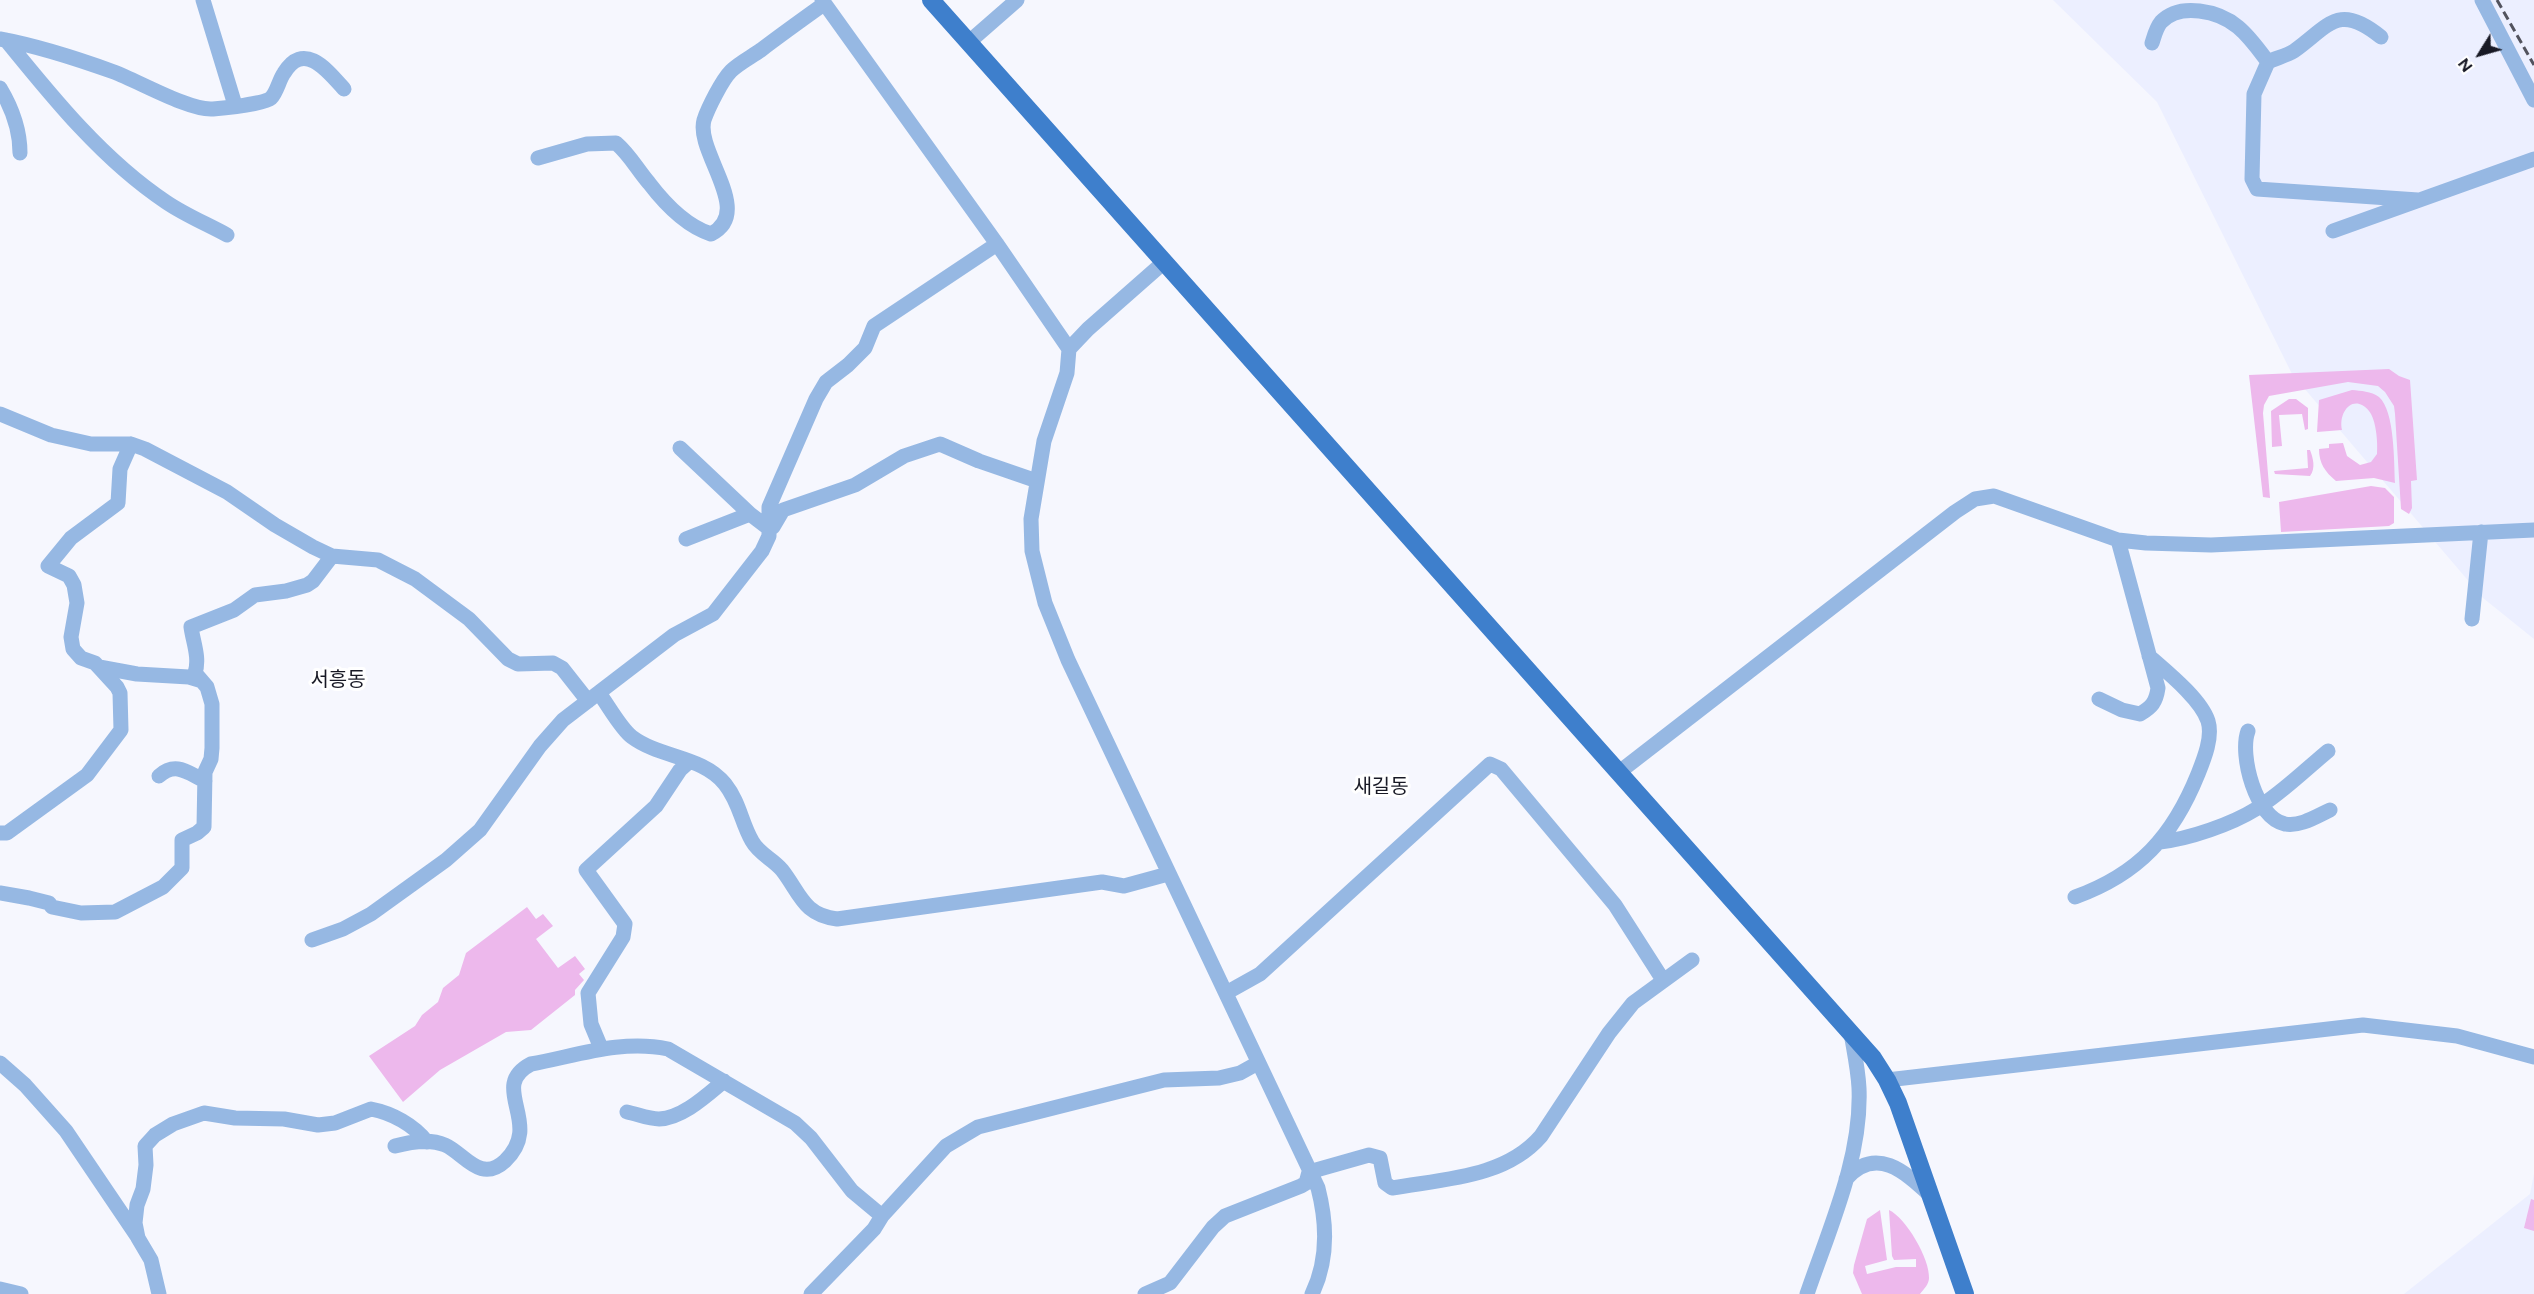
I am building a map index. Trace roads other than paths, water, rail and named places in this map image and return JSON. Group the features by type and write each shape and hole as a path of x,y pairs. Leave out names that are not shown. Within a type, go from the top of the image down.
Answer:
{"main road":[{"path":"931,0 1873,1058 1898,1103 1965,1294"}],"street":[{"path":"203,0 235,105"},
{"path":"969,42 1017,0"},
{"path":"2482,0 2534,100"},
{"path":"537,158 587,144 616,143 627,152 649,184 694,228 711,234 725,222 728,213 721,181 705,138 703,122 710,107 730,72 823,2 997,244 1069,349"},
{"path":"2152,43 2159,24 2170,15 2193,10 2216,15 2238,27 2268,62"},
{"path":"2381,37 2361,24 2349,20 2333,21 2321,27 2292,52 2268,62 2254,94 2253,179 2257,189 2418,200"},
{"path":"3,39 116,73 151,89 210,110 263,102 271,98 285,71 293,62 304,59 317,61 344,88"},
{"path":"3,39 93,140 147,188 168,203 227,235"},
{"path":"0,88 9,104 20,139 20,153"},
{"path":"2333,231 2534,159"},
{"path":"312,940 343,929 371,914 446,860 480,830 552,731 674,635 712,614 762,551 769,536 767,527 772,499 816,399 826,382 865,348 874,326 997,244"},
{"path":"1163,263 1088,329 1069,349 1067,373 1044,441 1031,519 1032,550 1045,603 1068,660 1226,993 1321,1201 1323,1265 1312,1294"},
{"path":"0,414 51,435 91,444 131,444 146,449 217,487 275,525 332,556 378,560 415,579 470,618 508,659 518,664 553,663 562,668 632,737 702,766 723,781 737,799 751,840 782,869 796,893 822,917 837,919 1102,882 1124,886 1168,874"},
{"path":"0,833 8,833 87,775 121,730 120,693 117,687 95,663 81,658 74,649 71,637 77,603 74,585 69,576 48,566 71,538 117,503 120,469 131,444"},
{"path":"680,447 750,514 767,527 773,527 783,510 855,485 904,456 940,444 979,461 1037,481"},
{"path":"1618,773 1945,519 1975,499 1994,496 2118,540 2211,545 2534,530"},
{"path":"686,539 750,514"},
{"path":"2472,619 2481,532"},
{"path":"2099,699 2122,710 2140,714 2152,707 2158,688 2118,540"},
{"path":"0,893 49,903 52,907 81,913 115,912 163,887 182,868 182,840 197,833 204,826 205,772 211,759 212,748 212,704 207,687 195,673 198,658 191,627 234,610 255,595 286,591 307,585 314,581 332,556"},
{"path":"2075,897 2100,888 2160,842 2187,801 2203,762 2210,732 2205,713 2149,656"},
{"path":"99,667 137,674 189,677 199,680"},
{"path":"2248,731 2245,748 2251,780 2261,806 2272,818 2283,824 2294,825 2330,810"},
{"path":"2160,842 2173,841 2223,824 2261,806 2328,751"},
{"path":"601,1048 591,1024 588,993 623,937 625,924 586,870 656,806 680,770 689,762"},
{"path":"1226,993 1260,974 1409,841 1490,764 1501,769 1615,905 1663,980"},
{"path":"159,776 170,768 176,768 206,781"},
{"path":"1309,1172 1369,1155 1380,1158 1385,1183 1392,1188 1482,1172 1506,1164 1530,1150 1542,1136 1609,1033 1633,1003 1692,960"},
{"path":"1887,1080 2363,1025 2457,1036 2534,1057"},
{"path":"1807,1294 1846,1179 1855,1134 1859,1091 1851,1033"},
{"path":"394,1146 414,1141 445,1145 468,1164 495,1168 512,1153 518,1141 520,1120 511,1087 513,1079 521,1069 531,1064 601,1048 650,1045 668,1049 795,1123 811,1138 852,1191 882,1216"},
{"path":"0,1063 25,1085 66,1131 151,1260 159,1294"},
{"path":"812,1294 874,1229 882,1216 946,1146 978,1127 1164,1080 1219,1078 1240,1073 1258,1063"},
{"path":"627,1112 660,1119 675,1115 699,1101 724,1081"},
{"path":"138,1238 135,1223 137,1205 143,1190 146,1166 145,1146 155,1135 173,1124 204,1113 234,1118 284,1119 318,1125 335,1123 371,1109 419,1131 427,1142"},
{"path":"1846,1179 1855,1168 1867,1163 1881,1164 1904,1172 1930,1195"},
{"path":"1145,1294 1172,1288 1213,1227 1225,1216 1301,1186 1306,1183 1309,1172"},
{"path":"0,1288 21,1294"}],"railway":[{"path":"2497,0 2534,65"}],"district":[{"name":"서흥동","path":"338,680"},
{"name":"새길동","path":"1381,787"}]}
